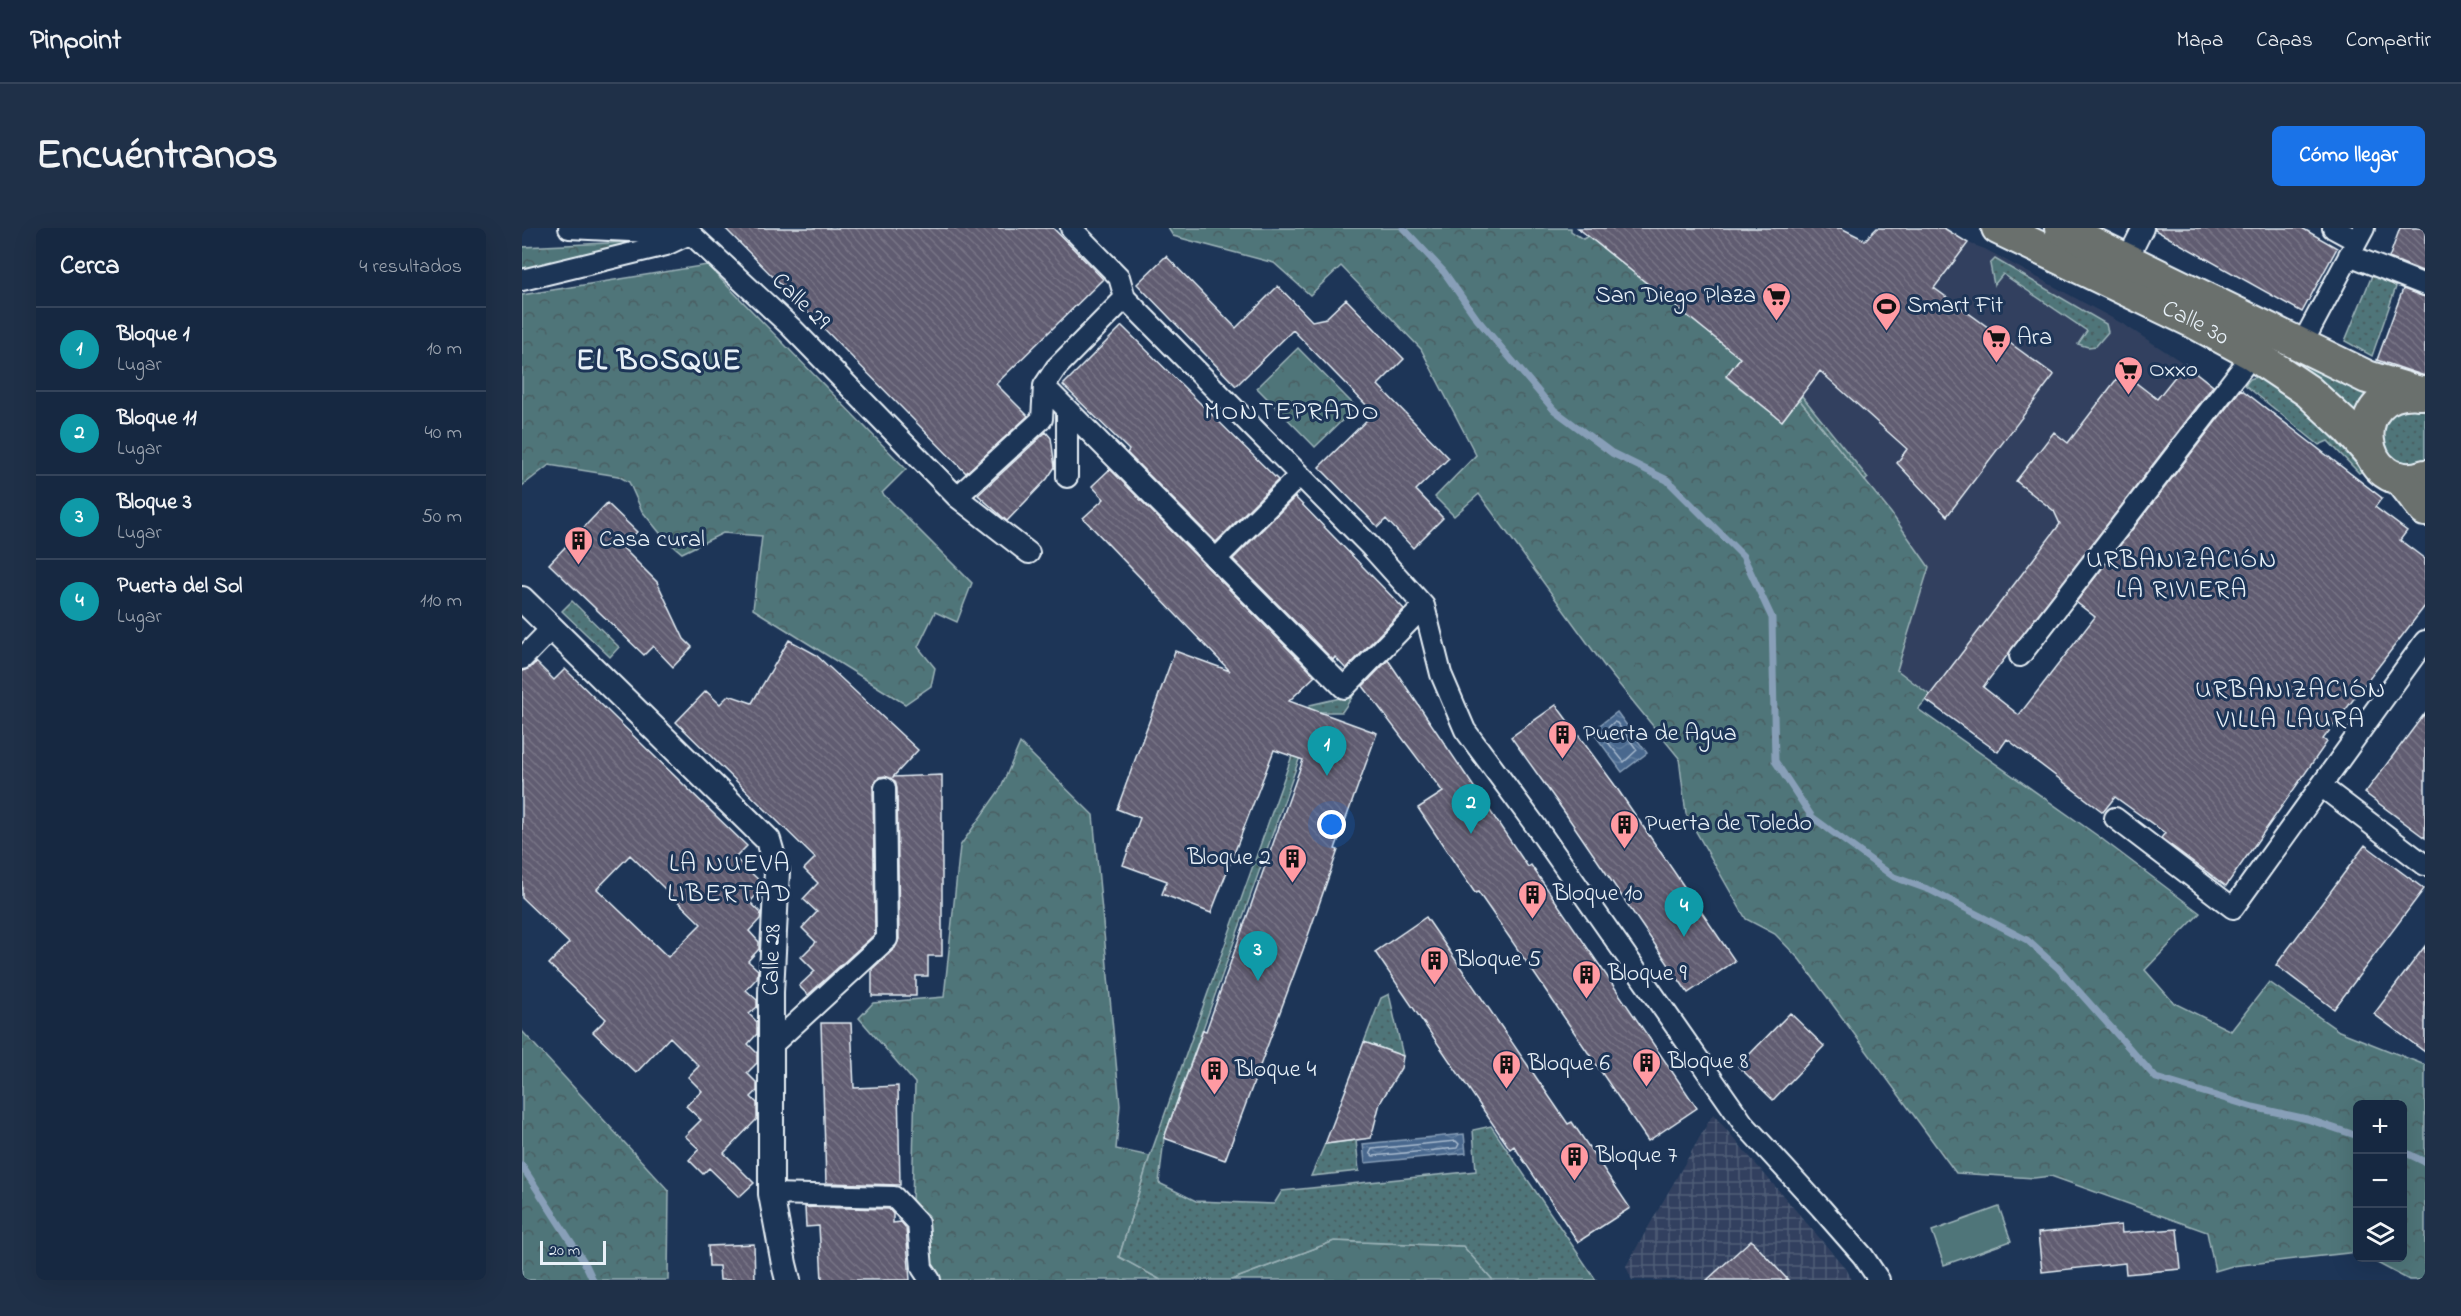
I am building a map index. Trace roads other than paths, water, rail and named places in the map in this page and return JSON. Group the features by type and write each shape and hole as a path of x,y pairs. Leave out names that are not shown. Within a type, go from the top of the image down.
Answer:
{"main road":[{"name":"Calle 30","path":"1998,228 2194,322 2253,354 2308,391 2349,429 2370,453 2376,464 2387,473 2412,477"},
{"name":"Calle 30","path":"2061,228 2367,377 2423,394"},
{"path":"2370,453 2366,437 2368,421 2376,407 2389,397 2404,392 2423,394"},
{"path":"2412,477 2425,510"}],"street":[{"path":"569,228 691,234"},
{"path":"1071,228 1119,277 1125,298 1370,546 1424,606 1441,674 1465,730 1535,825 1743,1123 1863,1256 1879,1280"},
{"path":"2127,260 2143,228"},
{"path":"2333,228 2425,285"},
{"path":"522,280 666,244 691,234"},
{"name":"Calle 29","path":"691,234 791,327 957,497 1029,553"},
{"path":"2301,346 2357,241"},
{"path":"957,497 1042,419 1044,386 1056,368 1125,298"},
{"path":"2020,656 2253,354"},
{"path":"1044,386 1344,688 1424,606"},
{"path":"1067,411 1067,477"},
{"path":"1217,558 1300,475"},
{"name":"Calle 28","path":"522,599 768,840 777,871 771,992 771,1194 788,1280"},
{"path":"522,659 552,628"},
{"path":"2115,818 2233,908 2425,640"},
{"path":"2321,786 2425,865"},
{"path":"771,1046 887,939 885,788"},
{"path":"771,1194 894,1197 918,1223 922,1268 930,1280"}],"water":[{"path":"1617,712 1647,753 1622,772 1592,731"},
{"path":"1464,1134 1466,1153 1365,1163 1363,1144"}],"waterway":[{"path":"1403,228 1444,272 1477,319 1554,410 1612,453 1667,480 1743,556 1772,618 1775,761 1812,817 1894,877 1930,890 2027,940 2058,968 2156,1078 2253,1107 2307,1119 2353,1134"},
{"path":"2407,1153 2425,1162"},
{"path":"522,1166 586,1265 593,1280"}],"place":[{"name":"San Diego Plaza","path":"1777,322"},
{"name":"Smart Fit","path":"1886,332"},
{"name":"Ara","path":"1996,364"},
{"name":"Oxxo","path":"2128,396"},
{"name":"Casa cural","path":"578,566"},
{"name":"Puerta de Agua","path":"1562,760"},
{"name":"Bloque 1","path":"1327,776"},
{"name":"Bloque 11","path":"1471,834"},
{"name":"Puerta de Toledo","path":"1624,850"},
{"name":"Bloque 2","path":"1292,884"},
{"name":"Bloque 10","path":"1532,920"},
{"name":"Puerta del Sol","path":"1684,937"},
{"name":"Bloque 3","path":"1258,981"},
{"name":"Bloque 5","path":"1435,986"},
{"name":"Bloque 9","path":"1587,1000"},
{"name":"Bloque 8","path":"1647,1088"},
{"name":"Bloque 6","path":"1507,1090"},
{"name":"Bloque 4","path":"1214,1096"},
{"name":"Bloque 7","path":"1575,1182"}],"district":[{"name":"EL BOSQUE","path":"659,362"},
{"name":"MONTEPRADO","path":"1292,413"},
{"name":"URBANIZACIÓN LA RIVIERA","path":"2182,576"},
{"name":"URBANIZACIÓN VILLA LAURA","path":"2291,706"},
{"name":"LA NUEVA LIBERTAD","path":"730,880"}]}
